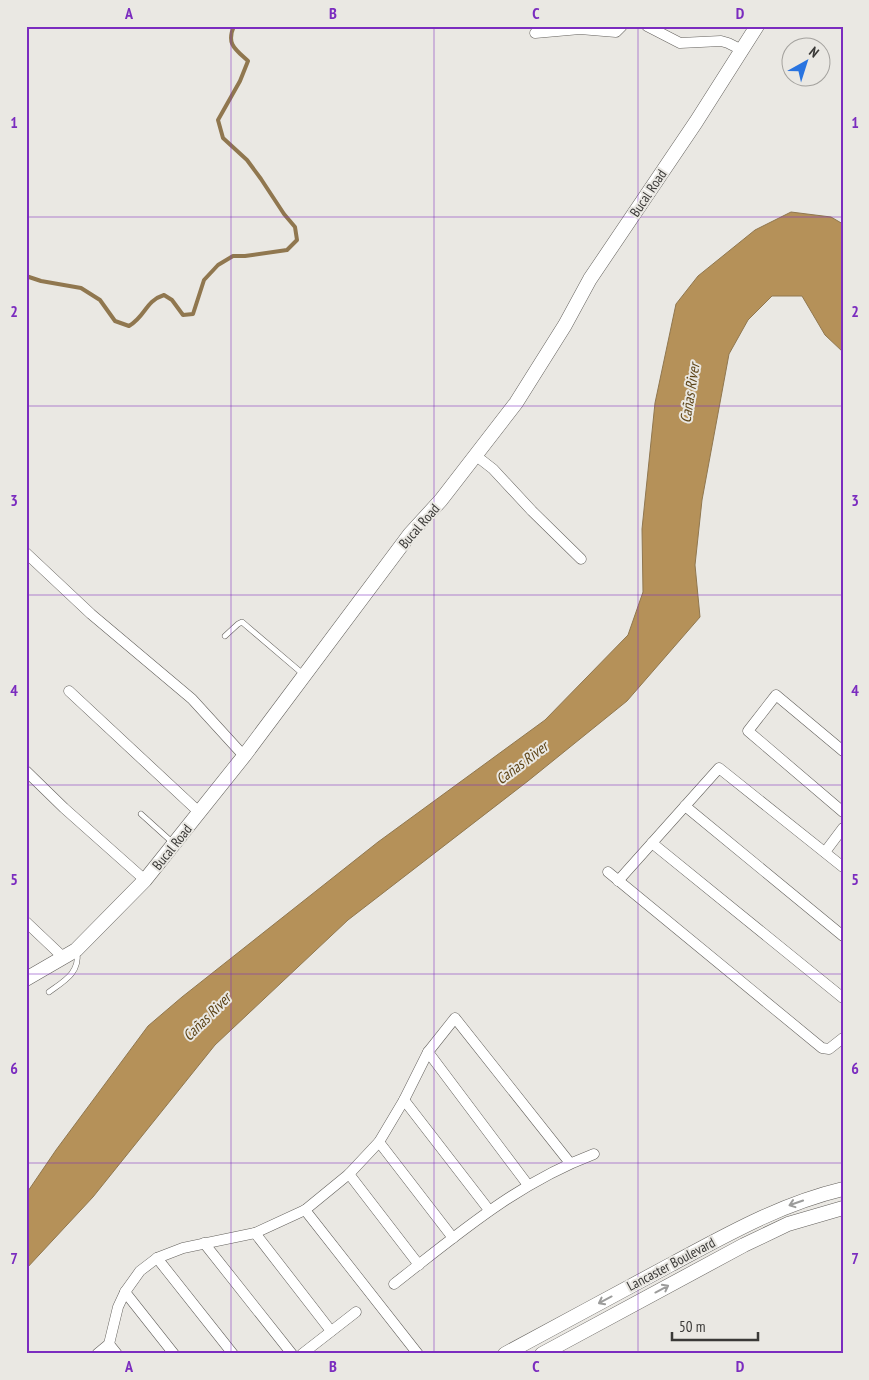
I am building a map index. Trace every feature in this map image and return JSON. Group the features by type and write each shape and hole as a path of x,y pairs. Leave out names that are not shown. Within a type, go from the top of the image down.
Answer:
{"street":[{"path":"535,33 580,29 616,32 622,26"},
{"path":"647,26 680,43 721,41 742,50"},
{"name":"Bucal Road","path":"26,979 70,954 145,880 244,756 410,534 441,500 516,403 565,325 590,279 758,26"},
{"path":"475,455 492,469 582,559"},
{"path":"26,553 91,614 192,699 244,756"},
{"path":"69,691 200,812"},
{"path":"843,751 776,695 748,731 843,812"},
{"path":"618,881 719,768 843,867"},
{"path":"26,771 64,808 145,880"},
{"path":"685,806 843,936"},
{"path":"825,852 843,828"},
{"path":"652,843 843,998"},
{"path":"608,872 822,1048 829,1049 843,1038"},
{"path":"26,922 70,954"},
{"path":"97,1354 110,1344 118,1307 125,1292 140,1271 157,1258 183,1248 255,1234 305,1210 349,1174 379,1142 404,1100 428,1052 455,1018 570,1163"},
{"path":"428,1052 528,1185"},
{"path":"404,1100 489,1210"},
{"path":"379,1142 453,1238"},
{"path":"394,1284 489,1210 528,1185 570,1163 594,1154"},
{"path":"349,1174 419,1265"},
{"name":"Lancaster Boulevard","path":"506,1354 737,1229 782,1208 843,1189"},
{"name":"Lancaster Boulevard","path":"542,1354 788,1224 843,1208"},
{"path":"305,1210 418,1354"},
{"path":"255,1234 331,1331"},
{"path":"204,1243 292,1354"},
{"path":"157,1258 233,1354"},
{"path":"125,1292 174,1354"},
{"path":"302,1354 356,1312"},
{"path":"110,1344 117,1354"}],"lane":[{"path":"225,636 242,622 304,675"},
{"path":"141,814 174,844"},
{"path":"49,992 67,979 73,971 78,961 70,954"}],"water":[{"name":"Cañas River","path":"791,212 831,217 843,224 843,352 825,335 802,296 772,296 748,320 729,354 702,500 695,565 700,617 627,701 528,781 348,920 215,1045 93,1197 26,1269 26,1194 56,1150 148,1026 378,842 545,720 628,635 643,592 642,529 655,403 676,304 698,276 755,230"}],"waterway":[{"path":"26,276 41,281 81,288 100,300 115,321 129,326 139,318 153,301 164,295 172,300 183,315 193,314 204,280 218,265 233,256 287,250 297,240 295,227 261,179 247,160 223,138 218,120 240,81 248,61 231,42 234,26"}]}
